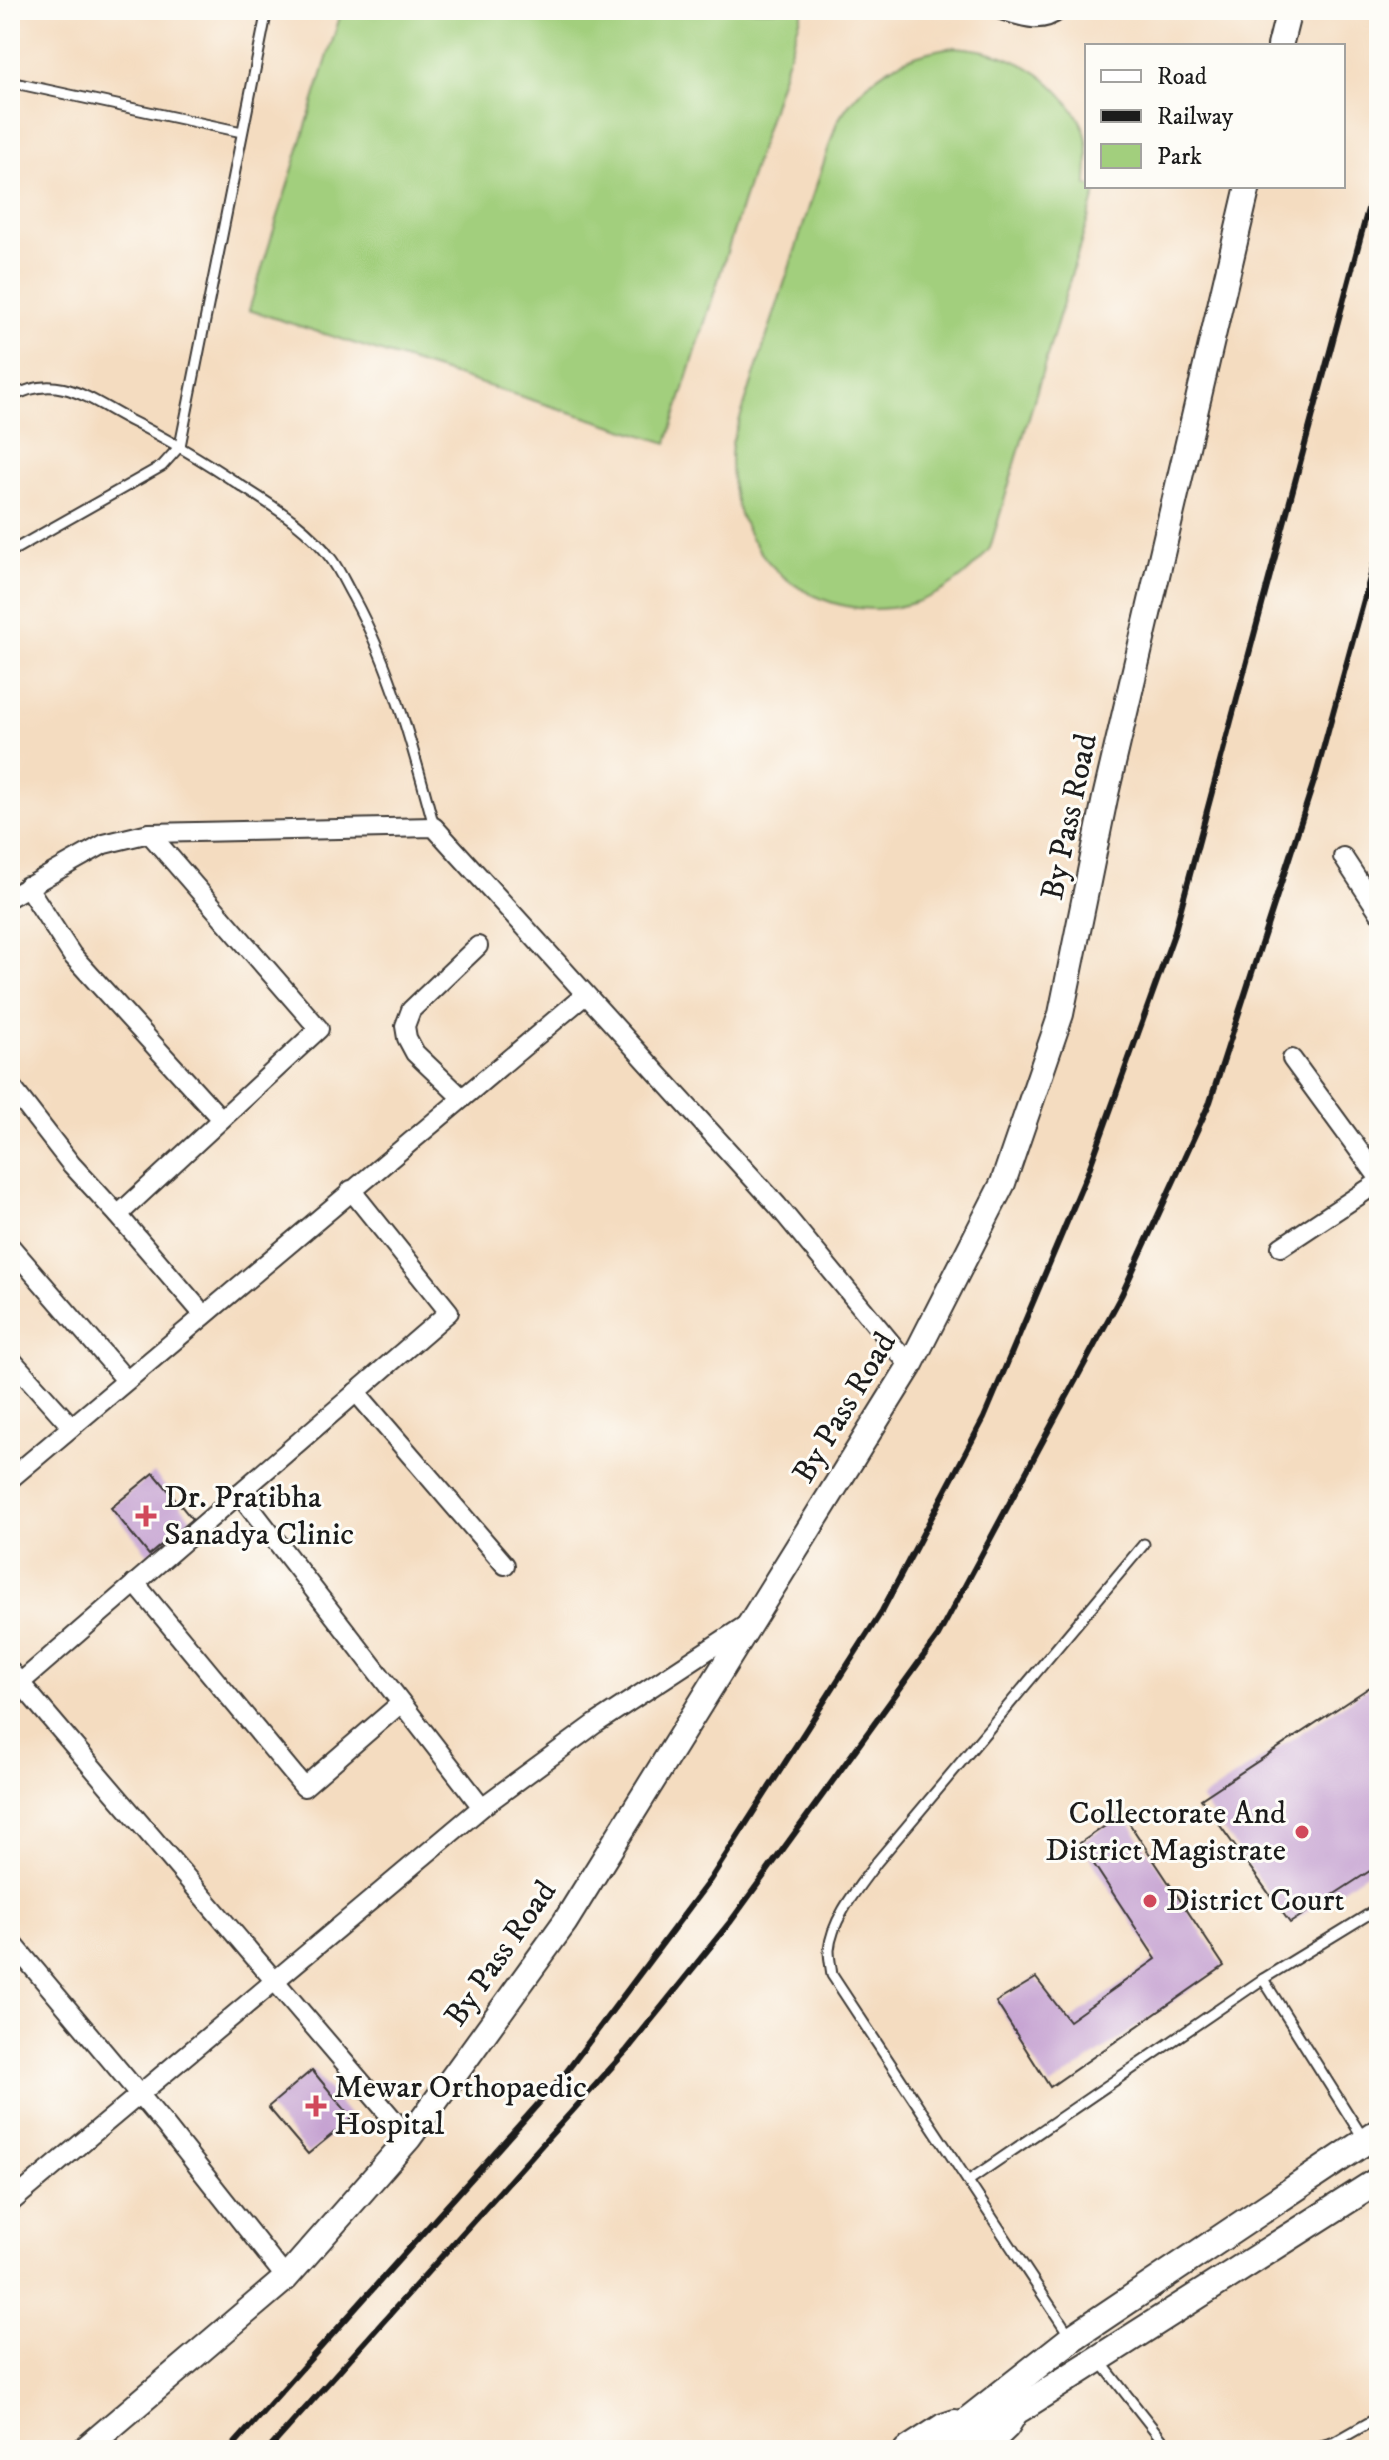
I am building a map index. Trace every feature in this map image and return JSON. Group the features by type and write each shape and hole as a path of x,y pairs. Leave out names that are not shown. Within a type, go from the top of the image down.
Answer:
{"main road":[{"path":"930,2450 1072,2338 1372,2136"},
{"path":"947,2450 1024,2407 1379,2180"},
{"path":"1192,2258 1212,2286"}],"street":[{"path":"1001,10 1034,20 1051,16 1059,10"},
{"path":"1280,44 1289,10"},
{"name":"By Pass Road","path":"84,2450 286,2278 409,2138 565,1922 910,1366 1003,1183 1061,1014 1105,798 1248,188"},
{"path":"10,897 104,844 149,833 434,827 777,1205 910,1366"},
{"path":"118,1215 319,1029 149,833"},
{"path":"1343,857 1379,912"},
{"path":"27,886 72,955 221,1119"},
{"path":"462,1098 415,1053 405,1026 411,1010 478,946"},
{"path":"10,1479 585,995"},
{"path":"1281,1247 1379,1180 1292,1059"},
{"path":"10,1085 71,1164 203,1314"},
{"path":"351,1190 449,1312 135,1583 15,1677 409,2138"},
{"path":"10,1246 126,1380"},
{"path":"10,1358 71,1426"},
{"path":"356,1392 505,1565"},
{"path":"239,1493 482,1807"},
{"path":"135,1583 304,1787 401,1703"},
{"path":"10,2203 482,1807 595,1724 752,1621"},
{"path":"10,1940 286,2278"},
{"path":"987,2450 1009,2429 1024,2407"},
{"path":"906,2450 943,2426 976,2415"}],"lane":[{"path":"10,552 162,466 180,446 267,10"},
{"path":"10,82 242,132"},
{"path":"10,398 24,390 45,385 60,387 180,446 289,516 332,560 372,633 408,731 434,827"},
{"path":"1072,2338 832,1975 829,1950 850,1899 877,1862 1144,1544"},
{"path":"968,2181 1263,1979 1379,1908"},
{"path":"1263,1979 1372,2136"},
{"path":"1098,2359 1170,2450"},
{"path":"1307,2450 1335,2442 1379,2417"}],"green space":[{"path":"342,10 803,10 667,443 249,310"},
{"path":"955,47 990,52 1021,64 1049,82 1076,114 1084,129 1085,188 1096,188 1096,192 990,548 951,585 908,604 863,608 820,598 782,575 753,541 735,496 732,443 837,122 872,80 901,62"}],"building":[{"path":"154,1473 192,1519 149,1555 111,1508"},
{"name":"Collectorate And District Magistrate","path":"1379,1681 1379,1865 1290,1923 1201,1799"},
{"name":"District Court","path":"1123,1814 1224,1966 1050,2087 996,2002 1036,1978 1069,2021 1156,1959 1080,1843"},
{"path":"312,2070 352,2118 308,2154 268,2107"}],"railway":[{"path":"229,2450 564,2075 710,1880 882,1611 984,1418 1088,1172 1174,934 1379,168"},
{"path":"268,2450 627,2050 731,1921 938,1636 1122,1294 1210,1102 1316,775 1379,545"}],"place":[{"name":"Dr. Pratibha Sanadya Clinic","path":"146,1516"},
{"name":"Collectorate And District Magistrate","path":"1302,1832"},
{"name":"District Court","path":"1150,1901"},
{"name":"Mewar Orthopaedic Hospital","path":"316,2106"}]}
